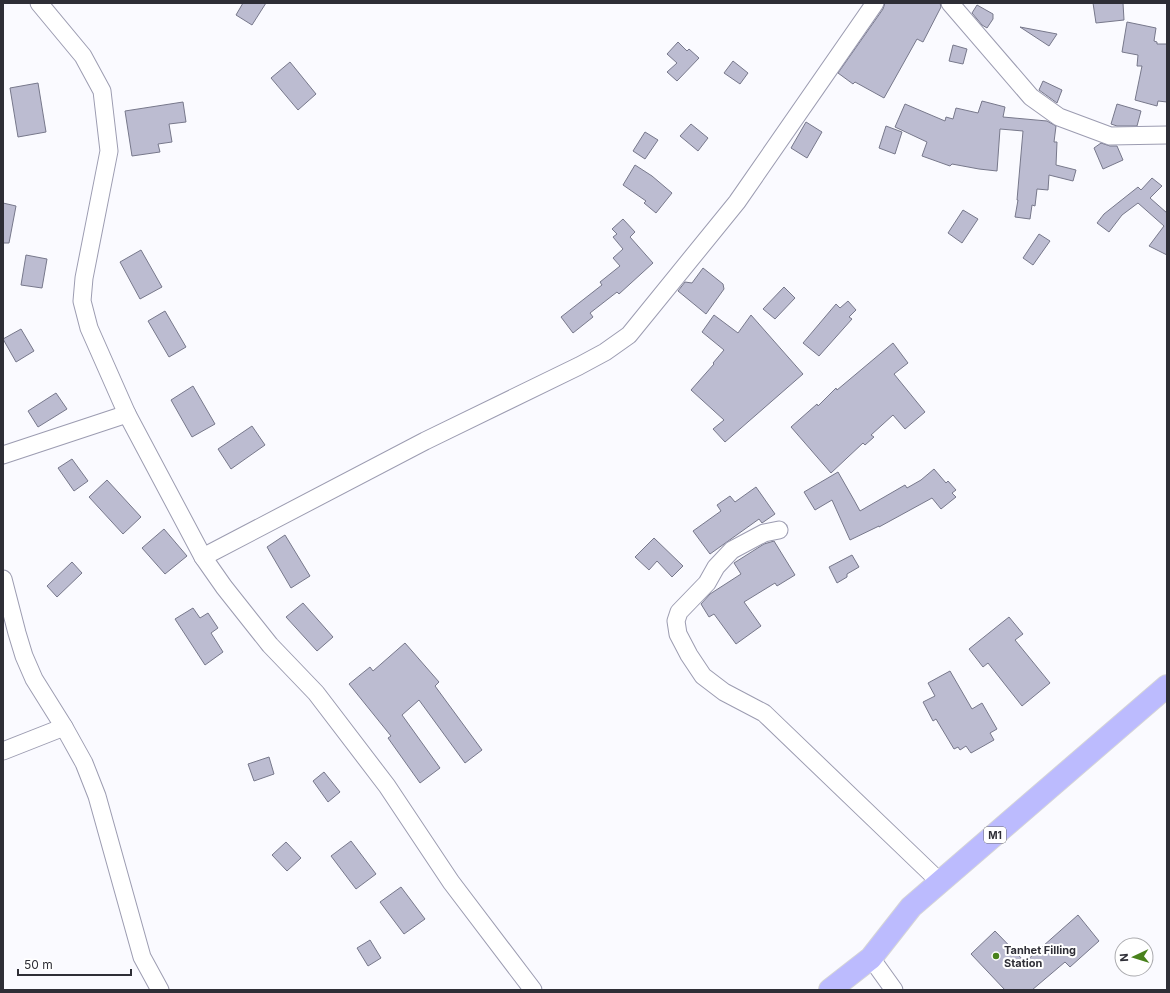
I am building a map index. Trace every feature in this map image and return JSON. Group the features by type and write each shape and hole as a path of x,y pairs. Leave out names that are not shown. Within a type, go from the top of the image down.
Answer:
{"highway":[{"name":"M1","path":"830,990 871,958 911,907 1167,686"}],"street":[{"path":"39,3 83,56 102,91 109,151 84,278 82,301 89,328 127,414 203,557 224,587 270,645 316,693 388,786 451,882 533,990"},
{"path":"203,557 424,441 579,366 605,352 630,335 737,202 876,3"},
{"path":"954,4 1031,96 1059,117 1110,136 1167,135"},
{"path":"3,455 127,414"},
{"path":"779,530 764,533 732,550 721,561 707,583 679,612 676,621 678,634 689,655 703,676 724,692 764,713 940,882"},
{"path":"3,579 24,656 34,678 84,763 97,796 142,957 160,990"},
{"path":"3,751 64,727"},
{"path":"871,958 894,990"}],"building":[{"path":"243,3 266,3 252,25 236,15"},
{"path":"885,3 940,3 941,7 923,42 917,39 884,98 855,82 853,84 838,73 883,9"},
{"path":"1093,3 1123,3 1124,20 1096,23"},
{"path":"977,5 993,14 993,19 987,28 982,25 972,13"},
{"path":"1127,22 1156,28 1154,41 1157,42 1157,44 1167,44 1167,102 1158,101 1157,106 1135,100 1142,66 1137,66 1138,55 1122,52"},
{"path":"1020,27 1057,34 1049,46"},
{"path":"678,42 687,51 689,49 699,58 677,81 667,72 677,63 667,54"},
{"path":"953,45 967,49 963,64 949,61"},
{"path":"733,61 748,73 740,84 724,73"},
{"path":"290,62 316,94 298,110 271,78"},
{"path":"1043,81 1062,90 1057,103 1039,90"},
{"path":"38,83 46,132 18,137 10,88"},
{"path":"982,101 1005,107 1003,117 1047,121 1056,126 1054,142 1057,142 1056,165 1076,170 1073,181 1049,175 1048,190 1037,189 1035,206 1032,205 1030,219 1015,217 1018,200 1023,131 1000,129 997,171 952,164 950,166 922,156 927,142 895,127 905,104 945,121 946,117 953,119 956,108 978,113"},
{"path":"183,102 186,122 169,124 172,142 158,144 160,152 132,156 125,111"},
{"path":"1117,104 1141,111 1137,126 1117,126 1111,124"},
{"path":"806,122 822,132 807,158 791,148"},
{"path":"691,124 708,138 698,151 680,136"},
{"path":"886,126 902,132 895,154 879,148"},
{"path":"645,132 658,140 645,159 633,151"},
{"path":"1101,143 1110,146 1117,146 1123,160 1103,169 1094,148"},
{"path":"635,165 652,176 672,193 656,213 644,203 646,201 623,185"},
{"path":"1152,178 1162,186 1150,198 1167,213 1167,255 1149,246 1164,226 1138,203 1122,215 1109,232 1097,223 1104,214 1138,187 1141,190"},
{"path":"3,203 16,206 9,243 3,243"},
{"path":"963,210 978,219 962,243 948,233"},
{"path":"623,219 635,232 630,237 653,263 619,294 617,292 590,313 593,317 573,333 561,317 602,285 600,282 620,266 613,258 623,249 613,237 617,234 612,229"},
{"path":"1039,234 1050,241 1033,265 1023,258"},
{"path":"141,250 162,287 140,299 120,262"},
{"path":"26,255 47,259 42,288 21,285"},
{"path":"703,268 723,284 724,289 706,314 678,291 685,282 692,283"},
{"path":"784,287 795,298 775,319 763,309"},
{"path":"848,301 856,310 849,317 852,319 819,356 803,343 836,304 840,308"},
{"path":"165,311 186,347 169,357 148,321"},
{"path":"714,315 738,333 751,315 803,374 725,442 713,429 724,420 691,390 724,350 702,332"},
{"path":"21,329 34,351 16,362 3,339"},
{"path":"893,343 908,363 894,374 925,412 905,429 893,415 871,435 874,437 865,445 863,443 831,473 791,427 817,404 818,406 836,388 837,390"},
{"path":"193,386 215,424 192,437 171,400"},
{"path":"56,393 67,409 38,427 28,411"},
{"path":"252,426 265,445 231,469 218,449"},
{"path":"72,459 88,481 74,491 58,468"},
{"path":"934,469 946,483 948,481 956,490 952,493 956,497 941,509 932,498 879,527 850,540 832,500 815,510 804,492 838,472 860,511 905,485 907,488 921,480"},
{"path":"107,480 141,517 123,534 89,497"},
{"path":"756,487 775,514 762,523 759,519 710,554 693,531 721,511 717,505 730,496 735,502"},
{"path":"164,529 187,556 165,574 142,548"},
{"path":"285,535 310,576 291,588 267,547"},
{"path":"654,538 683,566 672,577 657,561 649,570 635,557"},
{"path":"774,541 795,575 777,586 775,583 744,602 761,626 736,644 714,614 709,617 701,604 710,594 741,574 734,563 764,544"},
{"path":"852,555 859,567 847,574 847,577 837,583 829,567"},
{"path":"72,562 82,573 57,597 47,586"},
{"path":"303,603 333,637 317,651 286,617"},
{"path":"193,608 200,618 208,613 218,628 211,633 223,652 205,665 175,619"},
{"path":"1009,617 1023,634 1015,640 1050,683 1022,706 988,663 983,667 969,649"},
{"path":"405,643 439,682 435,686 482,750 465,763 419,700 402,715 440,768 420,783 388,738 391,736 349,684 370,667 373,671"},
{"path":"950,671 972,709 982,703 997,729 990,733 994,740 971,753 966,746 960,750 958,747 954,749 936,719 933,721 923,702 935,696 928,683"},
{"path":"269,757 274,774 254,781 248,764"},
{"path":"324,772 340,792 328,802 313,781"},
{"path":"351,841 376,874 356,889 331,856"},
{"path":"286,842 301,858 287,871 272,855"},
{"path":"401,887 425,919 404,934 380,902"},
{"path":"1078,915 1099,941 1070,967 1065,962 1032,990 1005,990 971,954 995,931 1025,962"},
{"path":"370,940 381,958 368,966 357,948"}],"place":[{"name":"Tanhet Filling Station","path":"996,956"}]}
